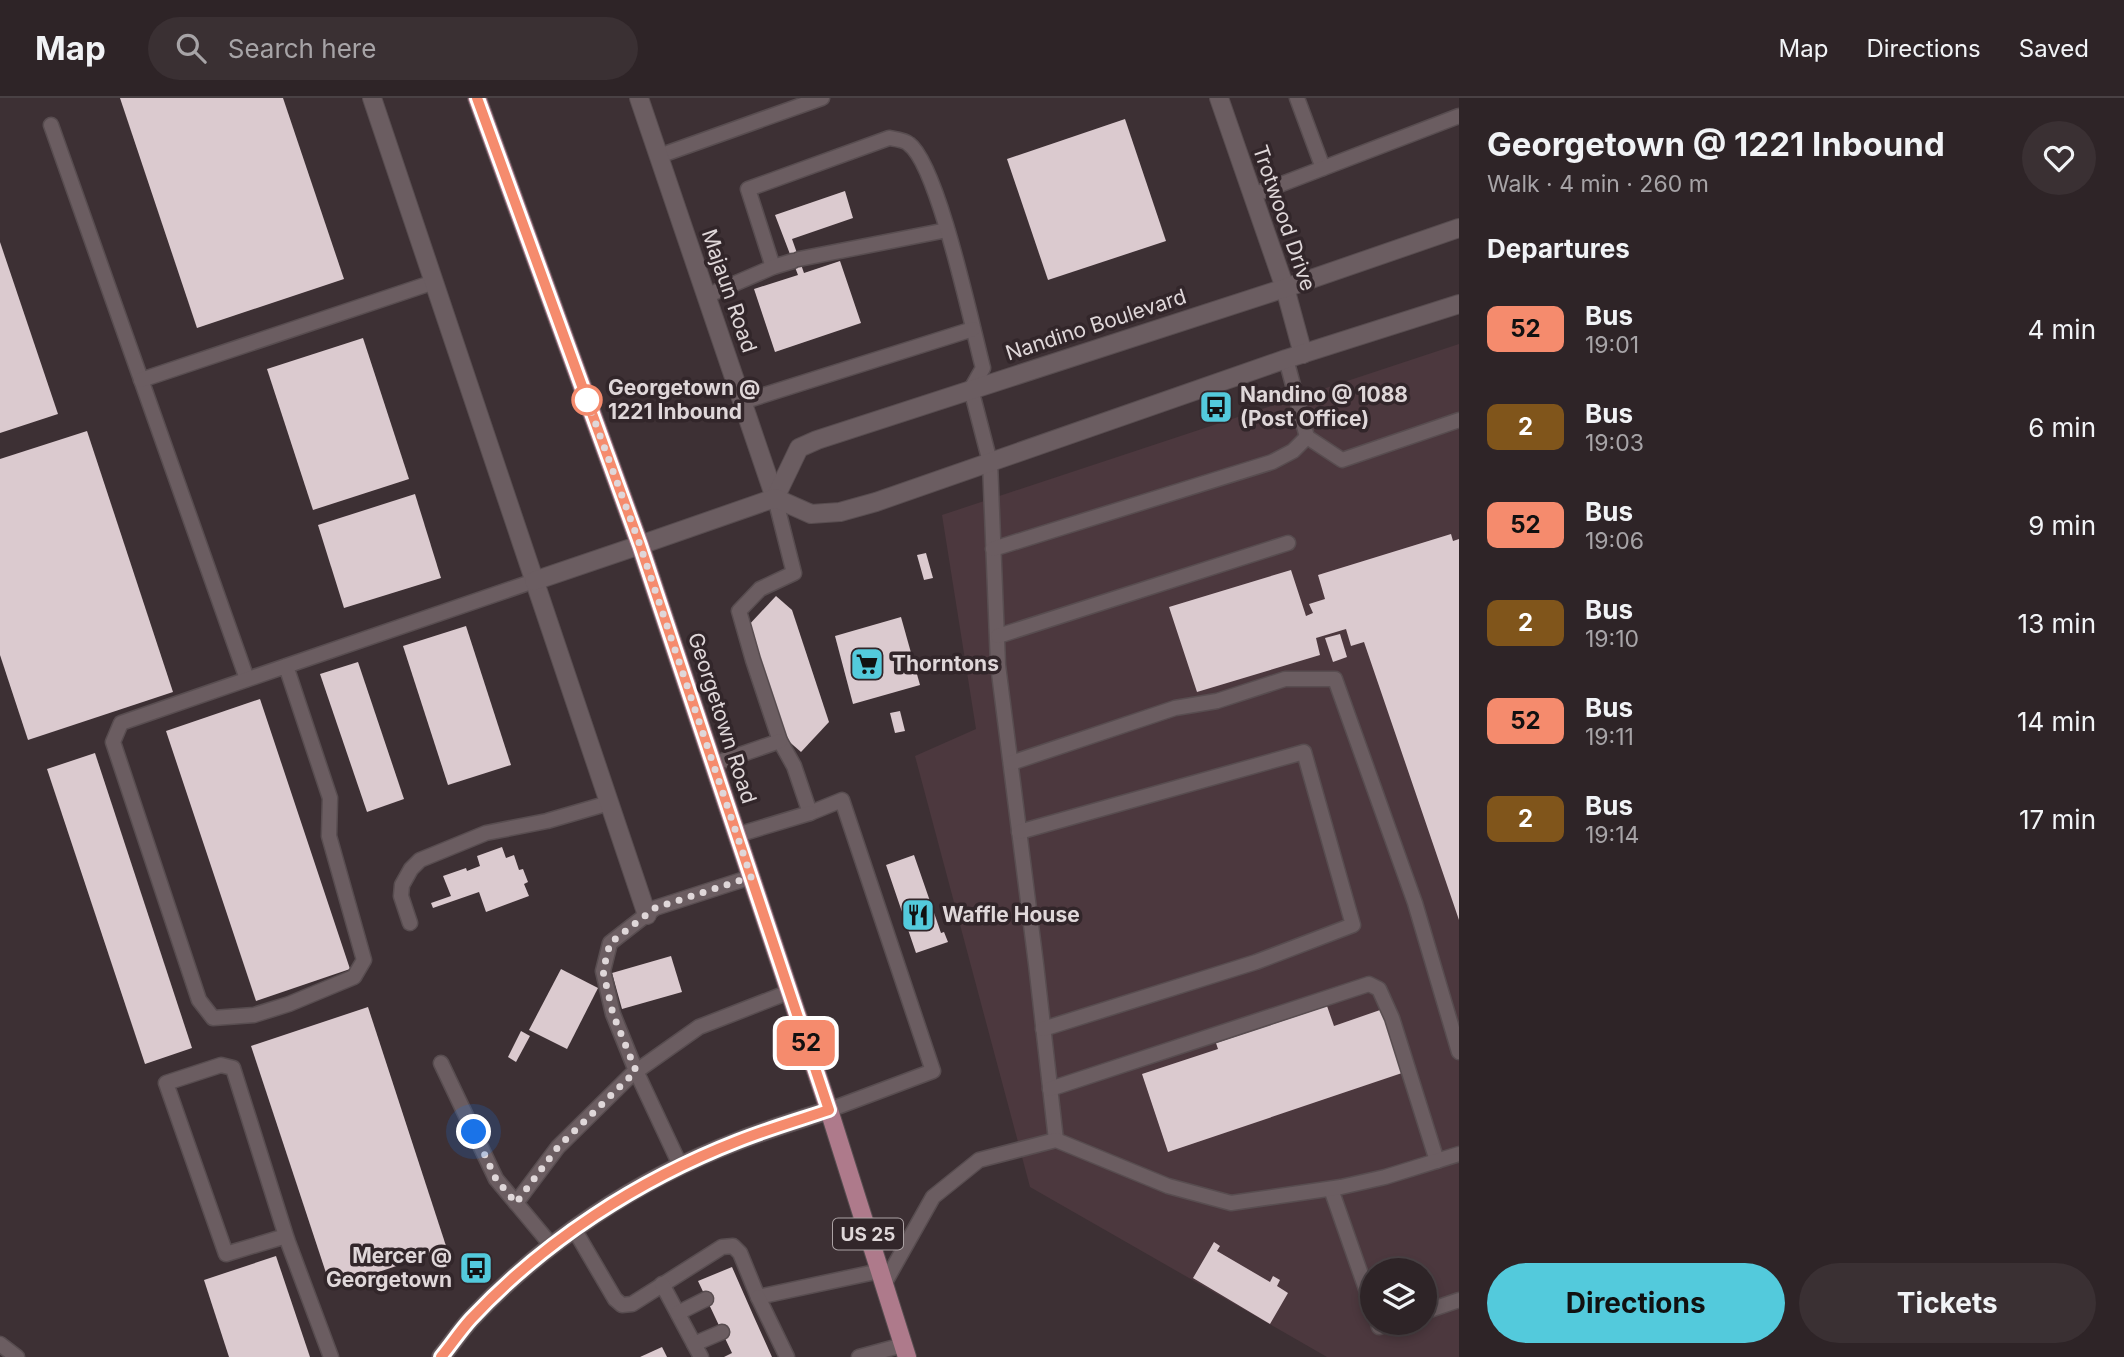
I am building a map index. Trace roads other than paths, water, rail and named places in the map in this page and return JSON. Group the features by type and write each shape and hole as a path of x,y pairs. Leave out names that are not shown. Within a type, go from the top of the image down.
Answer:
{"main road":[{"name":"Georgetown Road","path":"477,98 640,545 829,1110 905,1351"}],"street":[{"path":"372,98 647,915"},
{"name":"Majaun Road","path":"639,98 775,498"},
{"name":"Trotwood Drive","path":"1219,98 1285,288 1294,357"},
{"name":"Nandino Boulevard","path":"775,498 799,448 817,440 1285,288 1459,228"},
{"path":"534,581 775,498 811,514 839,512 876,502 1294,357 1459,304"},
{"path":"441,1357 470,1321 517,1275 574,1229 609,1206 681,1167 737,1141 829,1110"}],"lane":[{"path":"659,156 822,98"},
{"path":"1297,98 1323,168"},
{"path":"1253,195 1459,116"},
{"path":"51,125 247,680"},
{"path":"773,267 748,189 889,138 909,143 922,159 938,198 983,368 971,389 990,462 998,664 1056,1140"},
{"path":"706,296 796,260 947,230"},
{"path":"141,380 434,282"},
{"path":"742,402 973,329"},
{"path":"1294,357 1307,437 1342,460 1459,420"},
{"path":"993,549 1272,462 1293,451 1307,437"},
{"path":"775,498 794,573 760,589 739,611 752,660 780,741 794,766 810,813"},
{"path":"998,636 1288,543"},
{"path":"286,666 330,798 329,836 364,960 354,977 289,1004 254,1015 213,1018 199,1000 113,742 121,723 247,680 286,666 534,581"},
{"path":"1010,763 1175,708 1217,701 1285,680 1335,678 1415,903 1459,1052"},
{"path":"713,764 780,741"},
{"path":"1019,832 1304,752 1353,925 1256,962 1043,1029"},
{"path":"737,835 810,813 842,800 933,1071 829,1110"},
{"path":"410,923 401,896 402,885 420,860 486,833 547,821 609,803"},
{"path":"681,1167 636,1071 613,1014 603,971 610,943 655,908 751,877"},
{"path":"1050,1088 1369,985 1379,989 1392,1018 1437,1161"},
{"path":"516,1203 558,1147 636,1071 699,1027 789,992"},
{"path":"441,1063 496,1179 552,1246"},
{"path":"286,1236 226,1254 166,1083 221,1065 233,1068 286,1236 331,1357"},
{"path":"758,1297 882,1277 933,1197 979,1160 1056,1140 1168,1186 1231,1203 1331,1189 1385,1177 1459,1154"},
{"path":"1331,1189 1360,1272"},
{"path":"574,1229 615,1298 622,1305 632,1304 722,1247 733,1246 740,1253 744,1282 758,1297 760,1314 782,1355"},
{"path":"662,1284 697,1351 722,1332"},
{"path":"678,1313 706,1299"},
{"path":"1437,1307 1459,1300"},
{"path":"0,1344 17,1357"},
{"path":"859,1357 905,1351"}],"place":[{"name":"Georgetown @ 1221 Inbound","path":"587,400"},
{"name":"Nandino @ 1088 (Post Office)","path":"1216,407"},
{"name":"Thorntons","path":"867,664"},
{"name":"Waffle House","path":"918,915"},
{"name":"Mercer @ Georgetown","path":"476,1268"}]}
